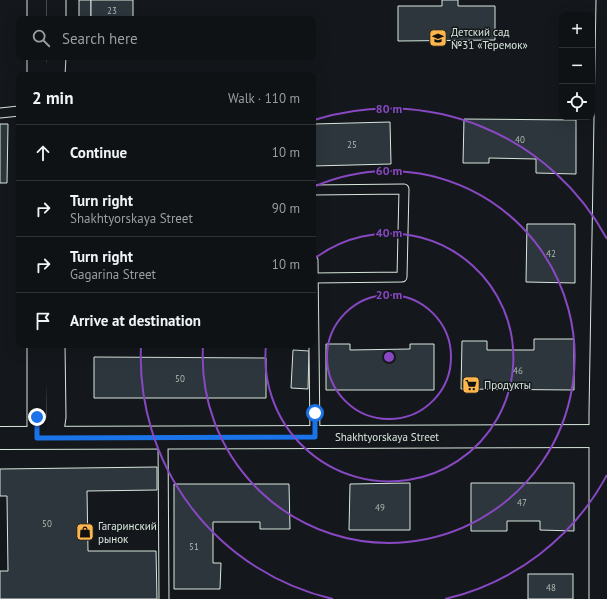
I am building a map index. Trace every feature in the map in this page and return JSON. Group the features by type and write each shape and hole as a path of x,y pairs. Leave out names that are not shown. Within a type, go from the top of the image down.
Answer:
{"street":[{"path":"37,0 37,16"},
{"path":"56,0 56,16"},
{"path":"599,599 603,436 606,0"},
{"path":"37,60 37,72"},
{"path":"55,72 56,60"},
{"path":"37,348 45,438"},
{"path":"45,438 56,417 55,348"},
{"name":"Shakhtyorskaya Street","path":"0,438 603,436"}],"lane":[{"path":"0,113 16,111"},
{"path":"316,190 404,189 402,277 316,278"},
{"path":"314,348 315,437"},
{"path":"163,438 164,599"}],"building":[{"path":"79,0 91,0 91,16 79,16"},
{"path":"91,0 133,0 133,16 91,16"},
{"path":"442,0 458,0 458,6 495,6 495,40 398,41 398,6 442,6"},
{"path":"464,119 576,120 576,174 536,173 536,159 489,158 489,163 463,163"},
{"path":"390,122 391,164 316,166 316,124"},
{"path":"0,124 8,124 7,183 0,183"},
{"path":"527,224 575,224 575,283 526,282"},
{"path":"534,339 574,339 574,390 461,389 462,341 487,341 487,350 534,350"},
{"path":"326,344 350,344 350,350 410,349 410,344 434,344 434,390 326,390"},
{"path":"293,350 309,351 308,389 291,388"},
{"path":"94,357 266,358 266,398 94,398"},
{"name":"Гагаринский рынок","path":"157,467 157,490 87,491 88,551 156,551 157,599 0,599 0,571 8,571 7,496 0,496 0,469"},
{"path":"410,483 410,530 349,530 350,484"},
{"path":"471,483 574,483 574,531 540,530 540,521 507,521 507,531 471,531"},
{"path":"174,484 289,484 290,529 260,529 260,522 213,522 213,563 221,563 220,589 174,589"},
{"path":"528,574 573,574 573,599 528,599"}],"place":[{"name":"Детский сад №31 «Теремок»","path":"438,38"},
{"name":"Продукты","path":"471,385"},
{"name":"Гагаринский рынок","path":"85,532"}],"route":[{"path":"37,417 37,438 315,437 315,413"}]}
